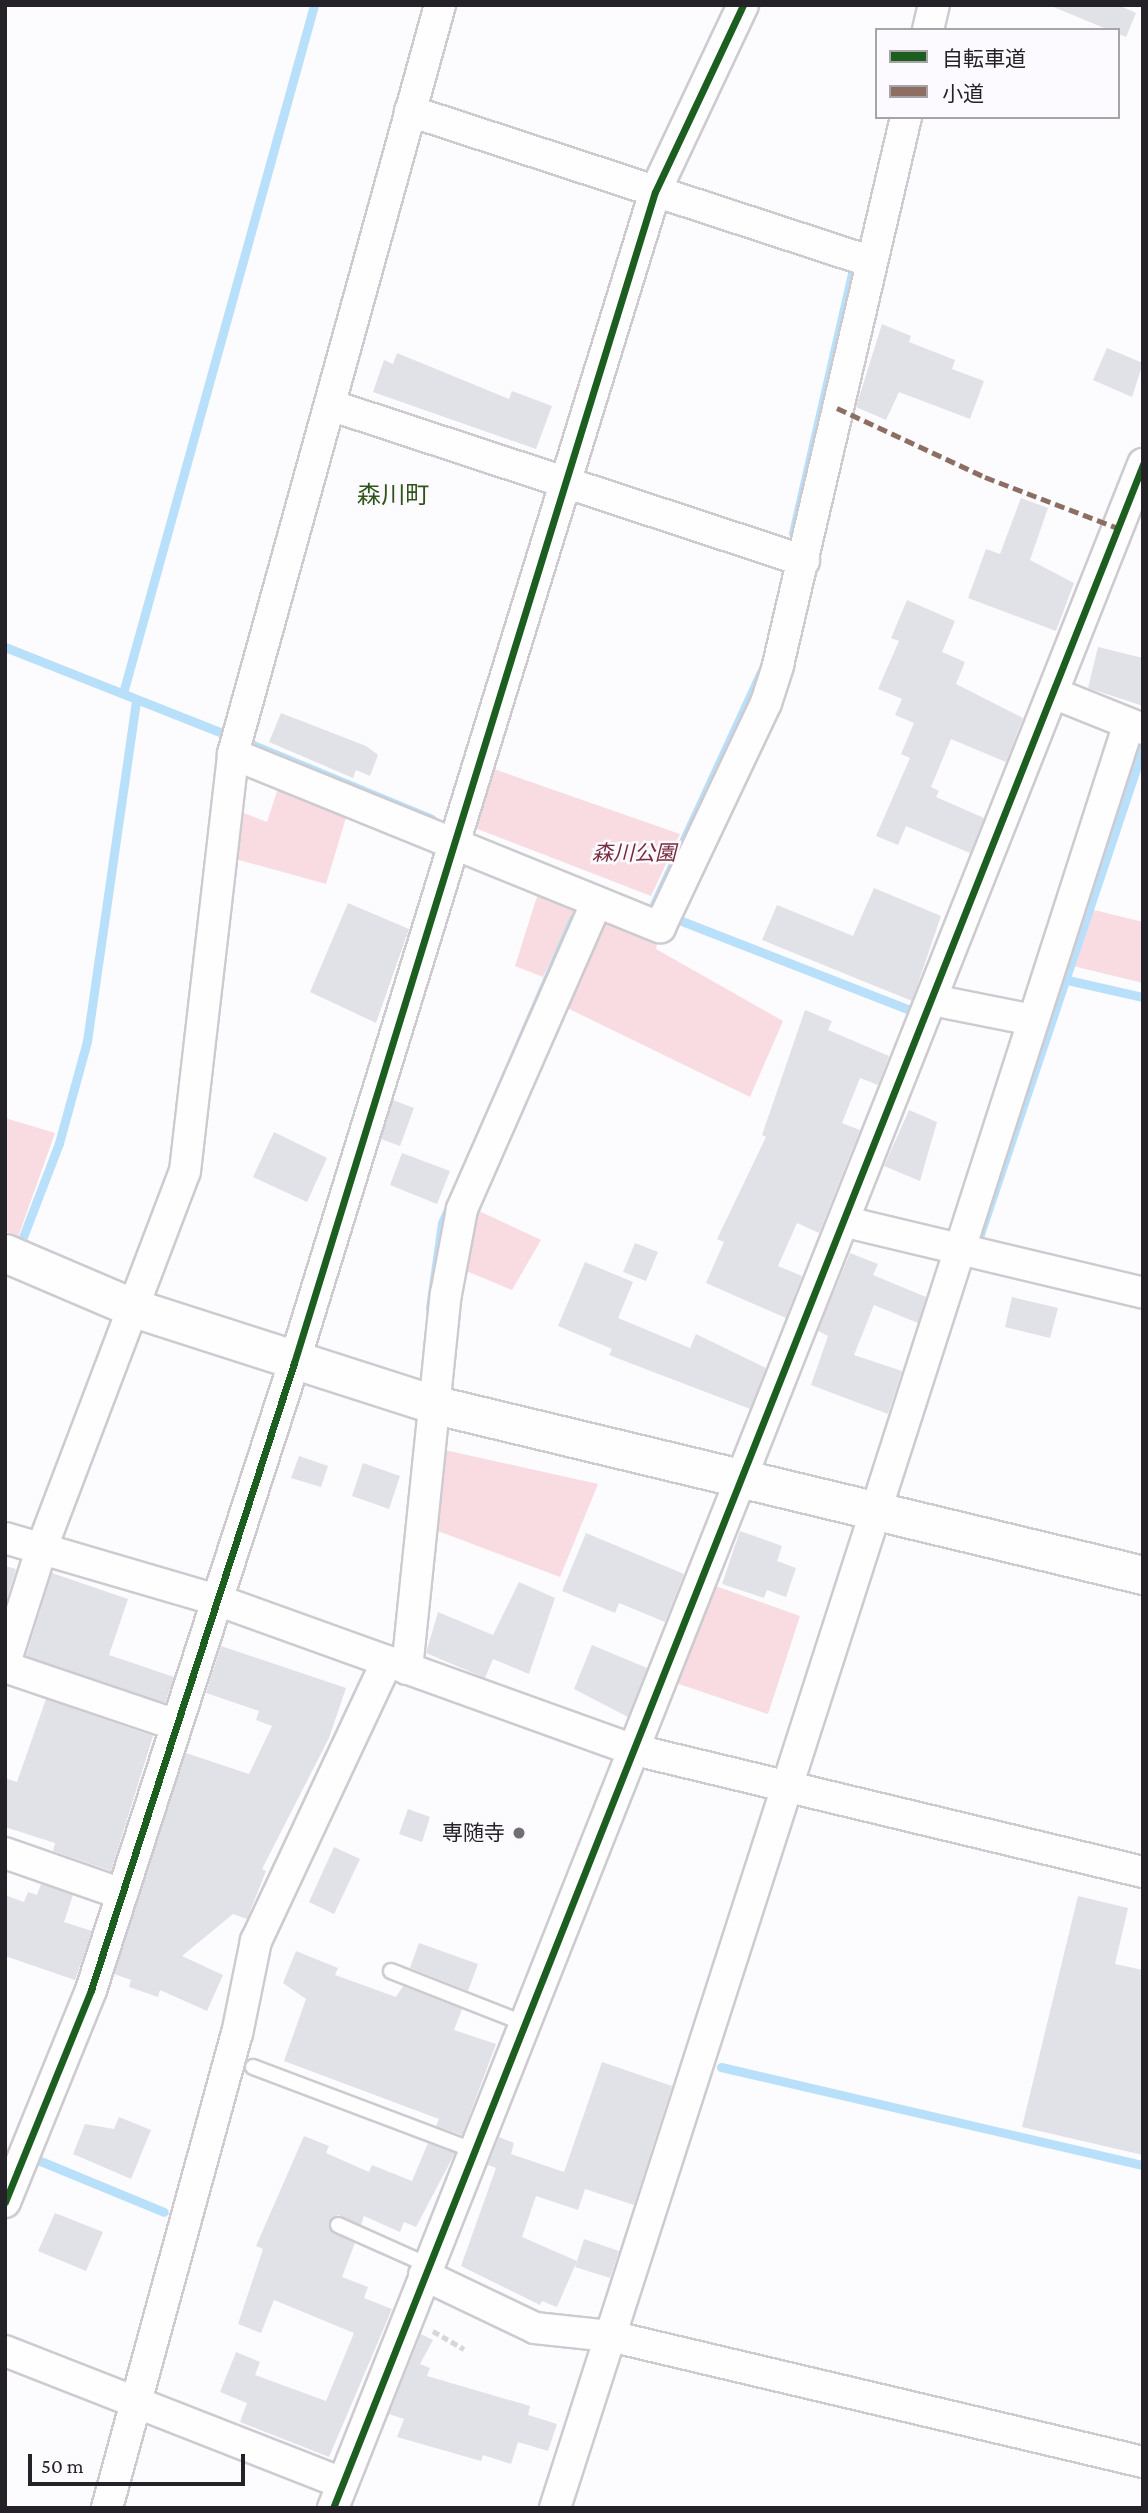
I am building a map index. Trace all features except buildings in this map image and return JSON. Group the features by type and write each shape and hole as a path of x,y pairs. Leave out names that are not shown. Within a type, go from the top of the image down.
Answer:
{"street":[{"path":"176,1726 5,1665 41,1550 185,1171 233,754 440,5"},
{"path":"5,2202 91,1990 294,1363 564,480 655,192 743,5"},
{"path":"928,28 934,5"},
{"path":"410,111 870,261"},
{"path":"233,754 453,846 660,927 766,703 804,561 870,261 906,119"},
{"path":"330,405 804,561"},
{"path":"5,2351 138,2403 338,2496 631,1749 846,1222 1143,464"},
{"path":"555,2508 1033,1020 1135,728 1053,693"},
{"path":"107,2508 138,2403 237,2034 256,1941 397,1665 462,1209 597,902"},
{"path":"932,1000 1033,1020"},
{"path":"846,1222 1143,1293"},
{"path":"5,1253 134,1308 294,1363 436,1405 741,1482 1143,1575"},
{"path":"5,1538 217,1600 631,1749 785,1789 1143,1872"},
{"path":"5,1853 122,1894"},
{"path":"426,2270 535,2328 610,2336 1143,2462"}],"lane":[{"path":"391,1971 523,2023"},
{"path":"253,2067 473,2150"},
{"path":"338,2225 426,2270"}],"green space":[{"name":"森川公園","path":"494,769 680,834 651,896 475,828"},
{"path":"280,782 348,811 326,884 232,858 236,810 267,822"},
{"path":"540,887 578,903 543,977 515,966"},
{"path":"1090,909 1143,922 1143,983 1073,966"},
{"path":"600,917 659,935 656,949 783,1021 750,1097 561,1005"},
{"path":"5,1118 55,1133 18,1237 5,1231"},
{"path":"477,1210 541,1240 512,1290 464,1270"},
{"path":"440,1449 598,1484 560,1577 438,1531"},
{"path":"710,1584 800,1616 768,1714 673,1682"}],"waterway":[{"path":"123,693 314,5"},
{"path":"793,533 852,273"},
{"path":"5,647 220,732"},
{"path":"652,909 761,672"},
{"path":"23,1237 59,1143 87,1041 136,699"},
{"path":"246,742 432,819"},
{"path":"977,1243 1143,748"},
{"path":"674,918 912,1011"},
{"path":"430,1308 442,1223 573,919"},
{"path":"1063,979 1143,997"},
{"path":"721,2067 1143,2165"},
{"path":"38,2160 164,2212"}],"marked path":[{"path":"837,408 985,477 1118,528"}],"cycle path":[{"path":"5,2202 91,1990 294,1363 655,192 743,5"},
{"path":"333,2508 1143,464"}],"place":[{"name":"専随寺","path":"519,1833"}],"district":[{"name":"森川町","path":"393,495"}]}
